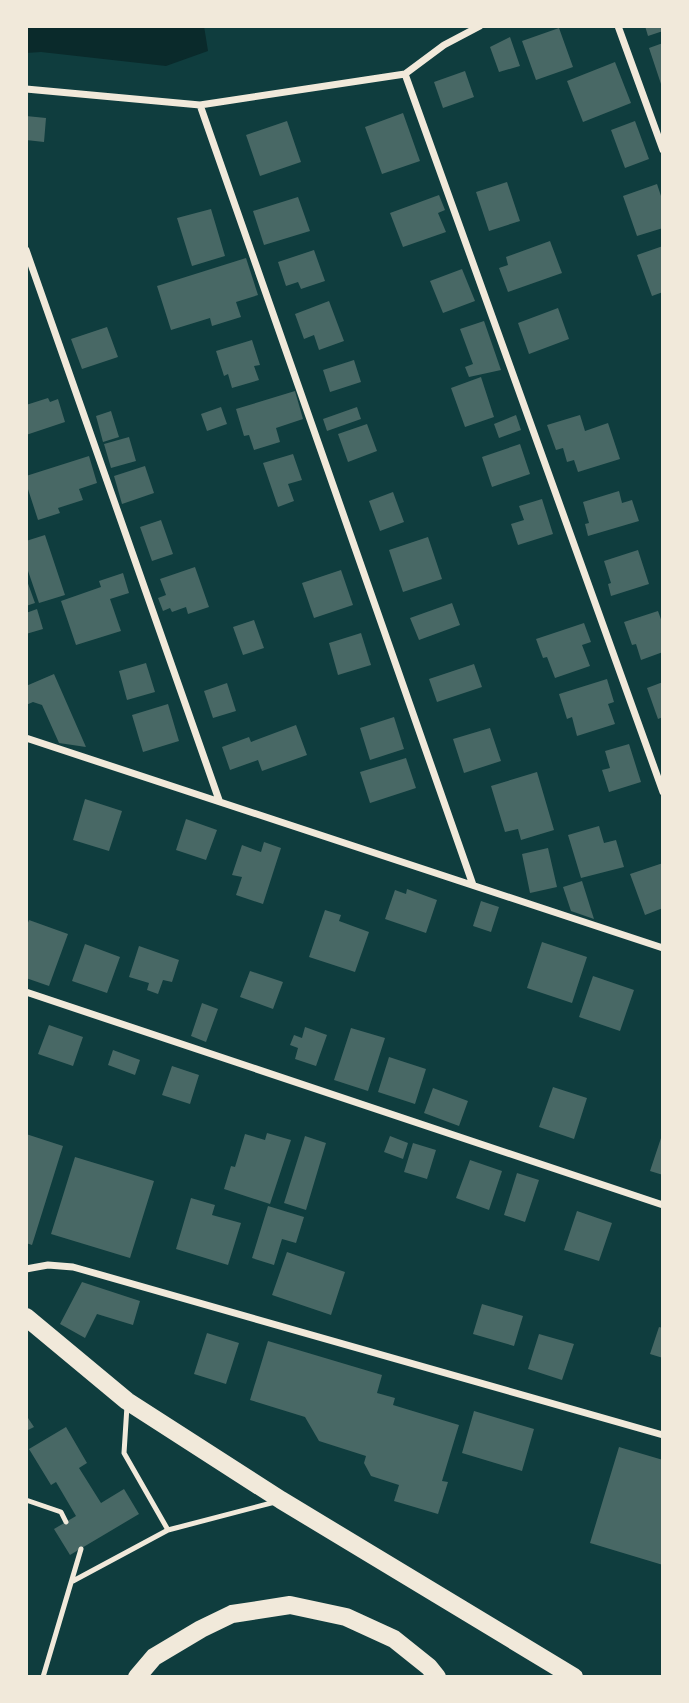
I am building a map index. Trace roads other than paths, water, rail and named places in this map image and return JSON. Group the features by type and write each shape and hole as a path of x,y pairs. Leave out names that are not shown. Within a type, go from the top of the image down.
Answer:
{"main road":[{"path":"26,1317 127,1401 281,1500 574,1677"},
{"path":"137,1677 154,1657 232,1614 290,1605 346,1617 394,1639 429,1667 437,1677"}],"street":[{"path":"26,89 201,105 405,74 444,45 480,26"},
{"path":"618,26 663,150"},
{"path":"405,74 663,792"},
{"path":"201,105 473,885"},
{"path":"26,250 219,800"},
{"path":"26,738 663,948"},
{"path":"26,992 663,1205"},
{"path":"26,1269 48,1265 73,1267 663,1435"}],"lane":[{"path":"127,1401 124,1453 168,1530"},
{"path":"26,1500 61,1512 66,1522"},
{"path":"73,1581 168,1530 281,1500"},
{"path":"43,1677 81,1549"}],"water":[{"path":"26,26 204,26 208,51 166,66 41,52 26,53"}]}
